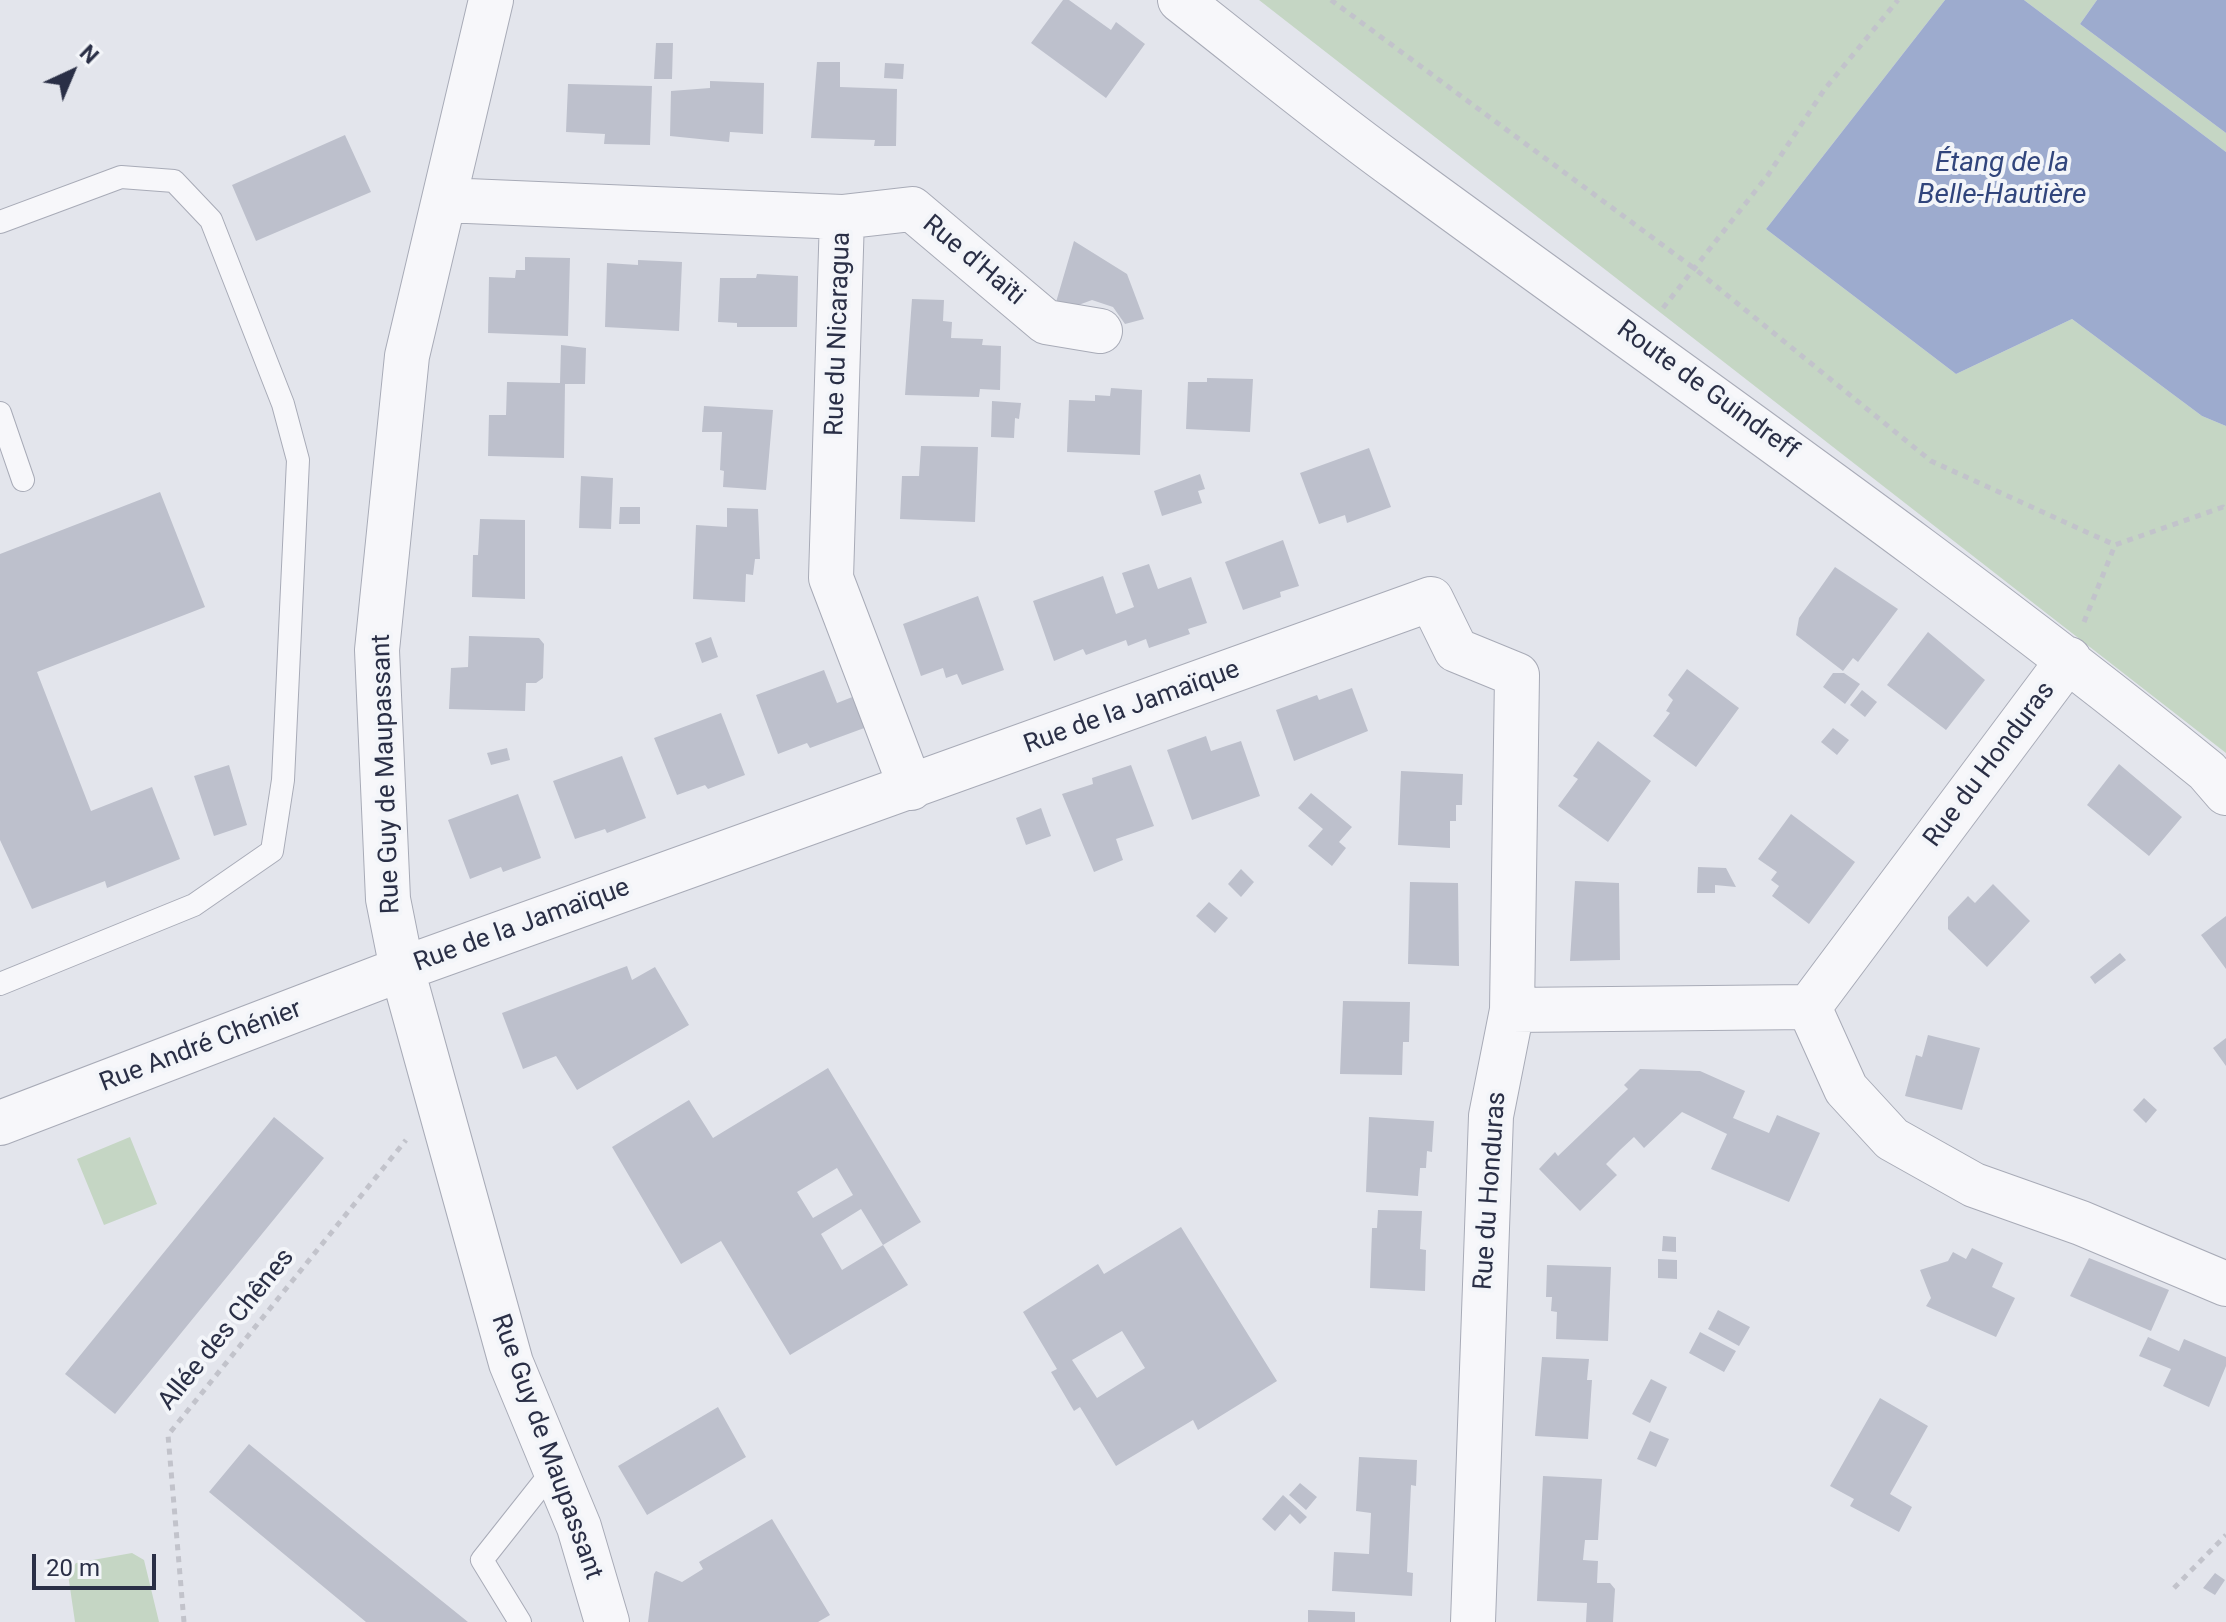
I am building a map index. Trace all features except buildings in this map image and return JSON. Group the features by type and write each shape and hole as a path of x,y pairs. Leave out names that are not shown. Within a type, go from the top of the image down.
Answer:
{"street":[{"name":"Rue Guy de Maupassant","path":"491,0 407,356 377,650 388,899 402,969 511,1363 579,1527 607,1622"},
{"name":"Route de Guindreff","path":"1180,0 1397,169 1637,339 2069,659 2207,771 2226,793"},
{"name":"Rue du Nicaragua","path":"444,200 842,217 831,578 911,788"},
{"name":"Rue d'Haïti","path":"842,217 912,209 1046,322 1100,331"},
{"name":"Rue de la Jamaïque","path":"402,969 1431,599 1456,650 1517,675 1512,1010"},
{"name":"Rue du Honduras","path":"1809,1007 2069,659"},
{"name":"Rue André Chénier","path":"0,1123 402,969"},
{"path":"1512,1010 1809,1007 1846,1089 1892,1139 1974,1185 2081,1223 2226,1284"},
{"name":"Rue du Honduras","path":"1473,1622 1491,1116 1512,1010"}],"lane":[{"path":"0,222 121,177 174,181 211,220 283,404 298,460 283,780 272,851 194,905 0,984"},
{"path":"0,413 23,480"},
{"path":"520,1622 482,1560 554,1469"}],"path":[{"path":"1331,0 1695,269 1931,461 2115,545 2225,508"},
{"path":"1637,339 1768,175 1824,90 1898,0"},
{"name":"Rue du Honduras","path":"2069,659 2115,545"},
{"name":"Allée des Chênes","path":"184,1622 168,1435 414,1129 448,1127"},
{"path":"2174,1588 2226,1535"}],"green space":[{"path":"1259,0 1945,0 1766,229 1956,374 2072,319 2202,416 2226,426 2226,753"},
{"path":"2024,0 2097,0 2080,24 2226,133 2226,152"},
{"path":"130,1137 157,1204 104,1225 77,1159"},
{"path":"132,1553 144,1560 159,1622 75,1622 68,1574 76,1563"}],"water":[{"name":"Étang de la Belle-Hautière","path":"1945,0 2024,0 2226,152 2226,426 2202,416 2072,319 1956,374 1766,229"},
{"path":"2097,0 2226,0 2226,133 2080,24"}]}
